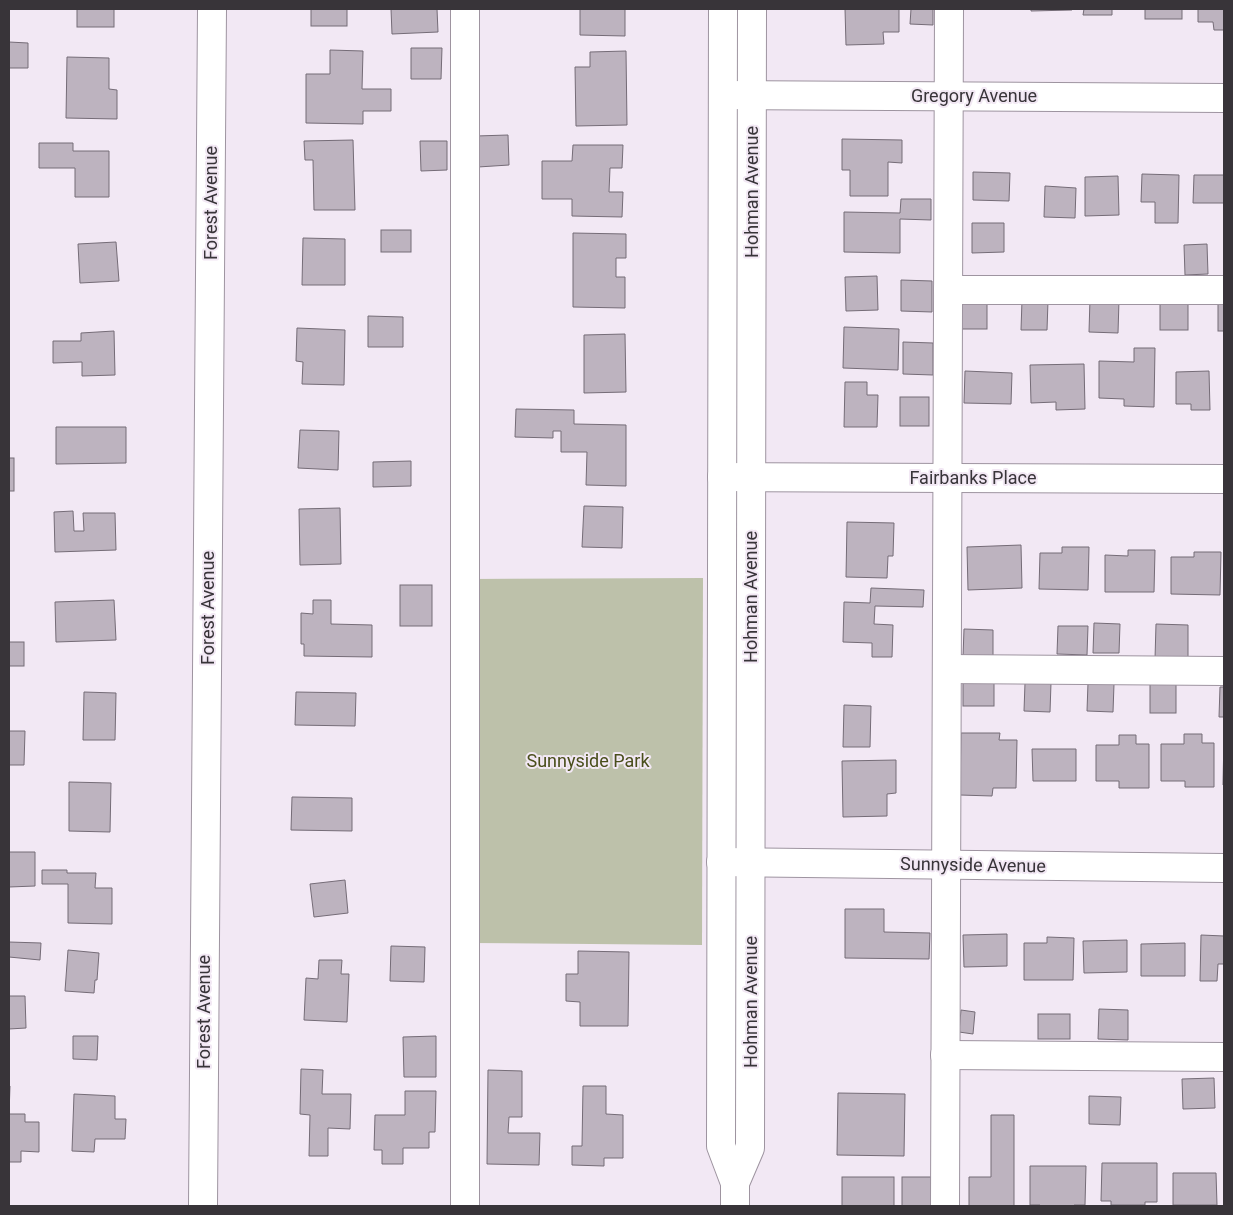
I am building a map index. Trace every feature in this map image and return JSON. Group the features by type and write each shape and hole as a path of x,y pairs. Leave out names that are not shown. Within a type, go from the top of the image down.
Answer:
{"street":[{"name":"Forest Avenue","path":"203,1206 212,9"},
{"path":"465,9 465,1206"},
{"name":"Hohman Avenue","path":"723,9 721,1146 735,1194"},
{"name":"Hohman Avenue","path":"735,1194 750,1148 752,9"},
{"path":"945,1206 949,9"},
{"name":"Gregory Avenue","path":"723,95 1224,98"},
{"path":"948,290 1224,290"},
{"name":"Fairbanks Place","path":"722,477 1224,479"},
{"path":"947,669 1224,671"},
{"name":"Sunnyside Avenue","path":"721,862 1224,868"},
{"path":"946,1055 1224,1056"}],"green space":[{"name":"Sunnyside Park","path":"703,578 702,945 472,943 472,579"}],"building":[{"path":"77,9 114,9 114,27 77,27"},
{"path":"311,9 347,9 347,26 311,26"},
{"path":"391,9 437,9 438,32 392,34"},
{"path":"580,9 625,9 625,36 580,35"},
{"path":"845,9 899,9 899,32 883,32 884,44 846,45"},
{"path":"911,9 933,9 933,25 910,24"},
{"path":"1031,9 1072,9 1072,10 1031,11"},
{"path":"1084,9 1112,9 1112,15 1083,15"},
{"path":"1145,9 1182,9 1182,19 1145,19"},
{"path":"1198,9 1224,9 1224,30 1214,30 1213,22 1198,22"},
{"path":"9,42 28,43 28,68 9,68"},
{"path":"411,48 442,48 441,79 411,79"},
{"path":"330,50 363,51 362,89 391,89 391,111 363,111 363,124 306,123 306,74 330,74"},
{"path":"626,51 627,125 576,126 575,67 590,67 590,52"},
{"path":"67,57 109,58 109,89 117,90 117,119 66,118"},
{"path":"508,135 509,165 478,167 476,136"},
{"path":"842,139 902,140 902,163 888,162 888,196 850,196 850,170 842,170"},
{"path":"353,140 355,210 314,210 313,160 305,160 304,141"},
{"path":"420,141 447,141 447,170 421,171"},
{"path":"39,143 73,143 73,151 109,151 109,197 75,197 75,168 39,168"},
{"path":"573,145 623,145 622,168 610,168 609,192 623,192 622,217 572,216 572,199 542,199 542,161 572,161"},
{"path":"973,172 1010,173 1009,201 973,200"},
{"path":"1142,174 1179,175 1178,223 1155,223 1155,202 1141,202"},
{"path":"1194,175 1224,175 1224,203 1193,203"},
{"path":"1118,176 1119,215 1085,216 1085,177"},
{"path":"1045,186 1076,188 1075,218 1044,217"},
{"path":"901,199 931,199 931,220 900,219 900,253 844,252 844,212 900,213"},
{"path":"972,223 1004,223 1004,252 972,253"},
{"path":"381,230 411,230 411,252 381,252"},
{"path":"573,233 626,234 626,258 616,258 616,277 625,277 625,308 573,307"},
{"path":"303,238 345,239 345,285 302,285"},
{"path":"116,242 119,281 80,283 78,244"},
{"path":"1207,244 1208,274 1185,275 1184,245"},
{"path":"877,276 878,310 846,311 845,277"},
{"path":"901,280 932,281 932,312 901,311"},
{"path":"1090,299 1119,300 1118,333 1089,332"},
{"path":"1022,300 1048,301 1047,330 1021,330"},
{"path":"960,302 987,302 987,329 960,329"},
{"path":"1160,303 1188,303 1188,330 1160,330"},
{"path":"1218,304 1224,304 1224,331 1218,331"},
{"path":"368,316 403,317 403,347 368,347"},
{"path":"844,327 899,329 898,370 843,368"},
{"path":"297,328 345,330 344,385 302,384 303,362 296,361"},
{"path":"114,331 115,375 82,376 82,362 53,363 53,341 81,341 81,333"},
{"path":"625,334 626,392 584,393 584,335"},
{"path":"903,342 933,343 933,375 903,374"},
{"path":"1134,348 1155,348 1154,407 1124,406 1124,399 1099,398 1099,361 1134,362"},
{"path":"1084,364 1085,409 1056,410 1056,402 1031,403 1030,365"},
{"path":"965,371 1012,373 1011,404 964,403"},
{"path":"1209,371 1210,410 1191,410 1191,404 1176,404 1176,372"},
{"path":"845,382 867,382 867,395 878,395 877,427 844,427"},
{"path":"900,397 929,397 929,426 900,426"},
{"path":"516,409 574,410 574,424 626,425 626,486 586,485 587,452 561,452 561,431 553,431 553,438 515,437"},
{"path":"56,427 126,427 126,463 56,464"},
{"path":"300,430 339,431 338,470 298,468"},
{"path":"9,458 14,458 14,491 9,491"},
{"path":"411,461 411,486 373,487 373,462"},
{"path":"584,506 623,507 622,548 582,547"},
{"path":"340,508 341,564 300,565 299,509"},
{"path":"73,511 74,531 84,531 83,513 115,513 116,550 55,552 54,512"},
{"path":"847,522 894,523 893,556 888,556 887,578 846,577"},
{"path":"1021,545 1022,588 968,590 967,547"},
{"path":"1062,547 1089,547 1088,590 1039,589 1040,553 1062,553"},
{"path":"1128,550 1155,550 1154,592 1105,592 1105,555 1128,556"},
{"path":"1194,552 1221,552 1220,595 1171,594 1171,557 1194,557"},
{"path":"400,585 432,585 432,626 400,626"},
{"path":"871,588 924,590 923,607 875,606 874,624 893,625 892,657 872,657 872,643 843,642 844,602 870,603"},
{"path":"114,600 116,640 56,642 55,602"},
{"path":"313,600 331,600 331,624 372,625 372,657 304,656 304,644 301,644 301,613 313,614"},
{"path":"1094,623 1120,624 1119,653 1093,653"},
{"path":"1156,624 1188,625 1188,660 1155,659"},
{"path":"1058,626 1088,626 1087,655 1057,654"},
{"path":"964,629 993,630 993,658 963,657"},
{"path":"9,642 24,642 24,666 9,666"},
{"path":"963,681 994,681 994,706 963,706"},
{"path":"1025,683 1051,683 1050,712 1024,711"},
{"path":"1088,683 1114,684 1113,712 1087,711"},
{"path":"1150,684 1176,684 1176,713 1150,713"},
{"path":"1220,687 1224,687 1224,717 1219,717"},
{"path":"84,692 116,693 115,740 83,740"},
{"path":"296,692 356,693 355,726 295,725"},
{"path":"844,705 871,706 870,747 843,747"},
{"path":"9,731 25,731 24,765 9,765"},
{"path":"961,733 1000,733 999,740 1017,740 1016,788 993,788 992,796 960,795"},
{"path":"1184,734 1202,734 1202,743 1214,743 1214,787 1185,787 1185,781 1161,781 1161,744 1184,744"},
{"path":"1119,735 1136,735 1136,744 1149,744 1149,788 1119,788 1119,781 1096,781 1096,745 1119,745"},
{"path":"1224,736 1224,785 1223,785"},
{"path":"1032,749 1076,749 1076,781 1033,781"},
{"path":"896,760 896,793 887,794 887,816 843,817 842,761"},
{"path":"69,782 111,783 110,832 69,831"},
{"path":"292,797 352,798 352,831 291,830"},
{"path":"9,852 35,852 35,886 9,887"},
{"path":"42,870 67,870 67,873 96,873 95,888 112,888 112,924 68,923 68,884 42,884"},
{"path":"345,880 348,913 314,917 310,884"},
{"path":"845,909 884,909 884,932 930,933 929,959 845,958"},
{"path":"1007,934 1007,966 964,967 963,935"},
{"path":"1201,935 1224,936 1224,964 1218,964 1217,981 1200,981"},
{"path":"1047,937 1074,938 1073,980 1024,980 1024,943 1047,943"},
{"path":"1127,940 1127,972 1084,973 1083,941"},
{"path":"9,942 41,943 40,960 9,957"},
{"path":"1185,943 1185,976 1141,976 1141,944"},
{"path":"391,946 425,947 424,982 390,981"},
{"path":"68,950 99,953 94,993 65,991"},
{"path":"578,951 629,952 628,1026 580,1026 580,1002 566,1001 566,974 578,974"},
{"path":"319,960 342,960 341,974 349,974 347,1022 304,1020 306,978 318,979"},
{"path":"9,996 25,996 26,1028 9,1029"},
{"path":"1099,1009 1128,1010 1128,1040 1098,1039"},
{"path":"961,1010 975,1012 973,1034 959,1032"},
{"path":"1038,1014 1070,1014 1070,1039 1038,1039"},
{"path":"73,1036 98,1036 97,1060 73,1059"},
{"path":"436,1036 436,1077 404,1077 403,1037"},
{"path":"301,1069 323,1070 322,1094 351,1094 350,1129 328,1128 328,1156 309,1156 310,1115 300,1114"},
{"path":"488,1070 522,1071 522,1117 509,1117 508,1133 540,1133 539,1165 487,1164"},
{"path":"1214,1078 1215,1108 1183,1109 1182,1079"},
{"path":"583,1086 606,1086 606,1114 623,1115 623,1158 604,1158 604,1166 572,1165 572,1146 582,1146"},
{"path":"405,1091 436,1091 435,1132 429,1132 429,1148 403,1148 403,1164 382,1164 382,1150 374,1150 375,1115 405,1115"},
{"path":"838,1093 905,1094 904,1156 837,1155"},
{"path":"74,1094 115,1096 115,1119 126,1119 125,1139 95,1139 94,1152 72,1151"},
{"path":"1089,1096 1121,1097 1120,1125 1089,1124"},
{"path":"9,1114 25,1114 25,1122 39,1122 39,1152 21,1151 21,1162 9,1162"},
{"path":"991,1115 1014,1115 1014,1206 969,1206 969,1177 991,1177"},
{"path":"1102,1163 1157,1163 1157,1202 1145,1202 1145,1205 1111,1205 1111,1201 1101,1201"},
{"path":"1030,1166 1086,1166 1085,1205 1030,1205"},
{"path":"1173,1173 1216,1173 1217,1205 1173,1205"},
{"path":"842,1177 894,1177 894,1206 842,1206"},
{"path":"902,1177 931,1177 931,1206 902,1206"}]}
